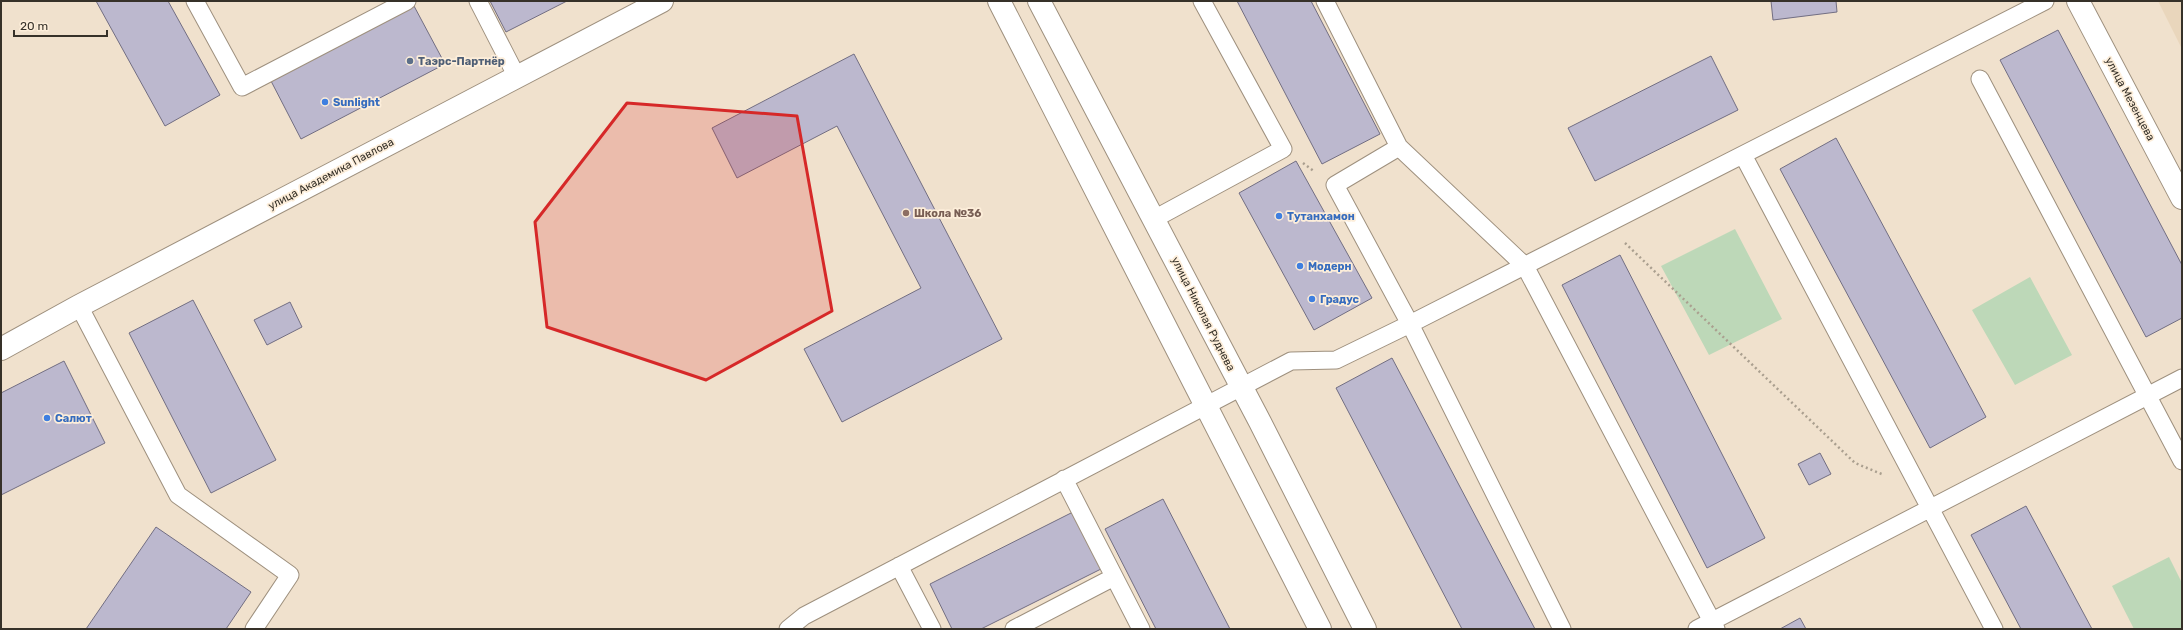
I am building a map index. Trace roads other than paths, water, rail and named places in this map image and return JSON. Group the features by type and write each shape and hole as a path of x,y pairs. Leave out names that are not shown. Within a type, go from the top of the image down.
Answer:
{"street":[{"name":"улица Академика Павлова","path":"1,349 79,306 662,1"},
{"path":"1000,1 1320,629"},
{"name":"улица Николая Руднева","path":"1040,1 1241,386 1365,629"},
{"name":"улица Мезенцева","path":"2078,1 2182,198"}],"lane":[{"path":"195,1 242,87 407,1"},
{"path":"478,1 517,77"},
{"path":"1154,219 1283,150 1202,1"},
{"path":"1325,1 1399,147 1525,266 1708,626 2182,378"},
{"path":"788,629 804,616 1291,360 1336,360 1606,225 2045,1"},
{"path":"1980,79 2182,461"},
{"path":"1399,147 1334,185 1410,324 1562,629"},
{"path":"1743,155 1994,629"},
{"path":"79,306 178,495 290,574 254,629"},
{"path":"1064,479 1141,629"},
{"path":"899,566 932,629"},
{"path":"1014,629 1114,577"}],"place":[{"name":"Таэрс-Партнёр","path":"410,61"},
{"name":"Sunlight","path":"325,102"},
{"name":"Школа №36","path":"906,213"},
{"name":"Тутанхамон","path":"1279,216"},
{"name":"Модерн","path":"1300,266"},
{"name":"Градус","path":"1312,299"},
{"name":"Салют","path":"47,418"}]}
